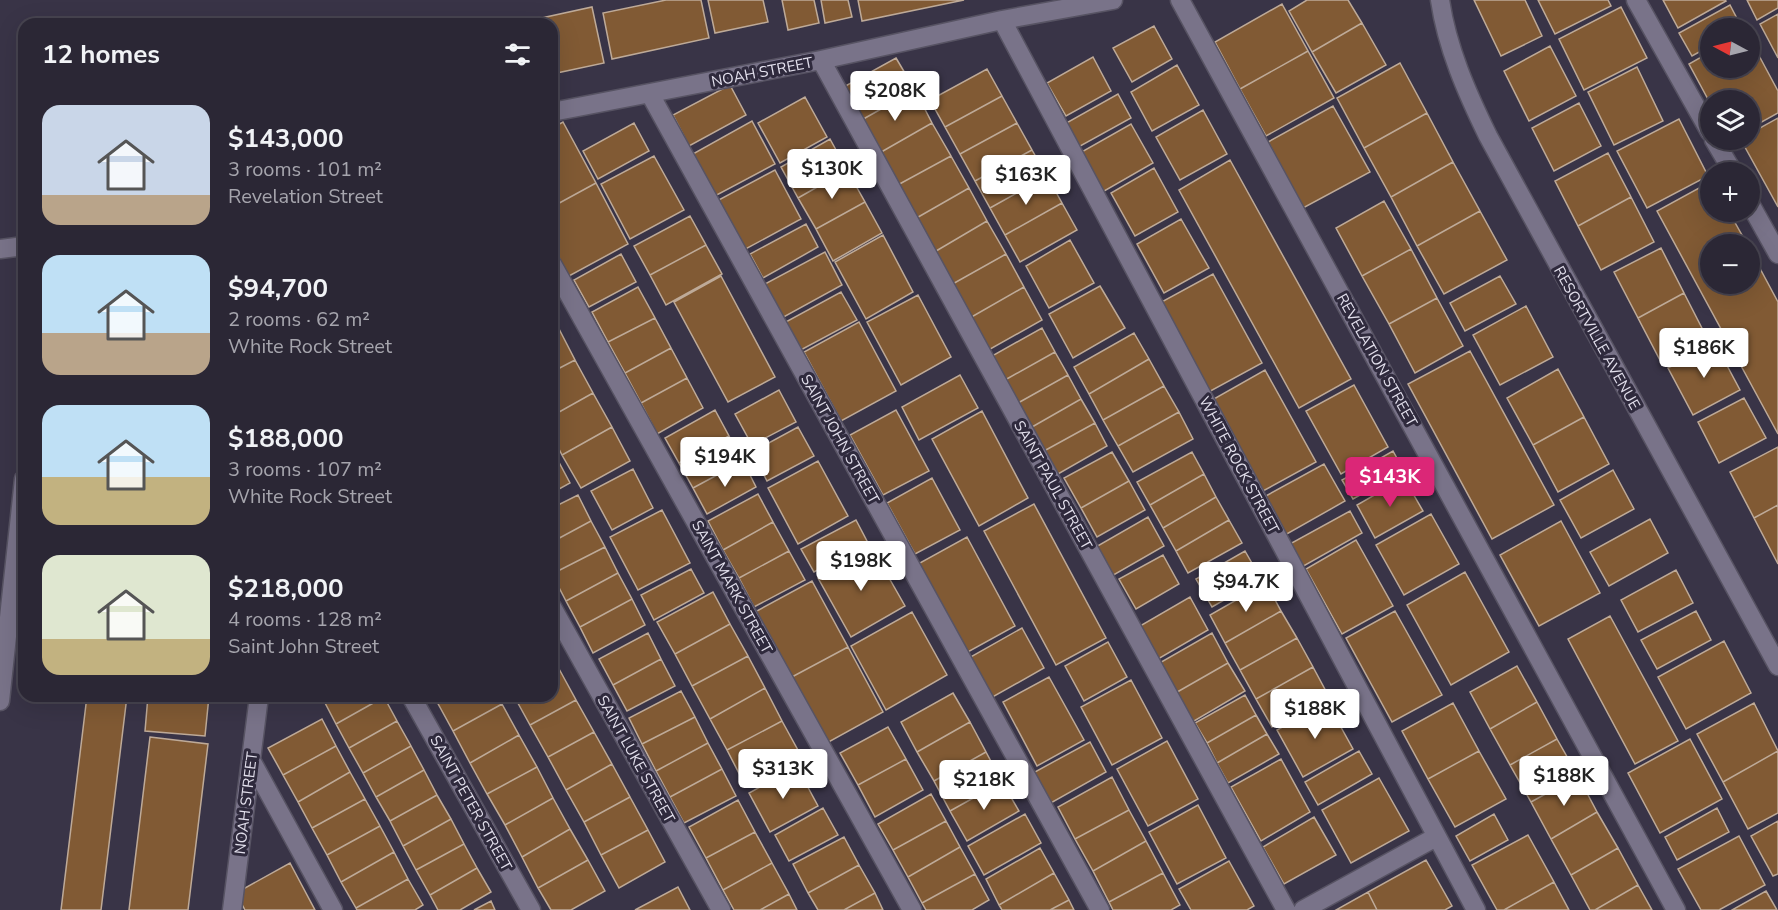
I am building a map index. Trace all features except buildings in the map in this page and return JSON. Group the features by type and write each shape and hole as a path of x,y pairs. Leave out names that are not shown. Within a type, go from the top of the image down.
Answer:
{"street":[{"name":"NOAH STREET","path":"558,111 821,60 1002,20 1113,0"},
{"name":"REVELATION STREET","path":"1180,0 1676,910"},
{"name":"RESORTVILLE AVENUE","path":"1440,0 1462,81 1488,136 1778,666"},
{"path":"1636,0 1700,114"},
{"name":"WHITE ROCK STREET","path":"1002,20 1476,910"},
{"name":"SAINT PAUL STREET","path":"821,60 1286,910"},
{"name":"SAINT JOHN STREET","path":"650,94 1100,910"},
{"path":"1760,222 1778,254"},
{"path":"0,249 18,247"},
{"name":"SAINT MARK STREET","path":"558,275 912,910"},
{"path":"0,701 18,534"},
{"name":"SAINT LUKE STREET","path":"558,618 721,910"},
{"name":"NOAH STREET","path":"232,910 258,702"},
{"name":"SAINT PETER STREET","path":"414,702 531,910"},
{"path":"252,762 333,910"},
{"path":"1303,910 1436,837"}]}
